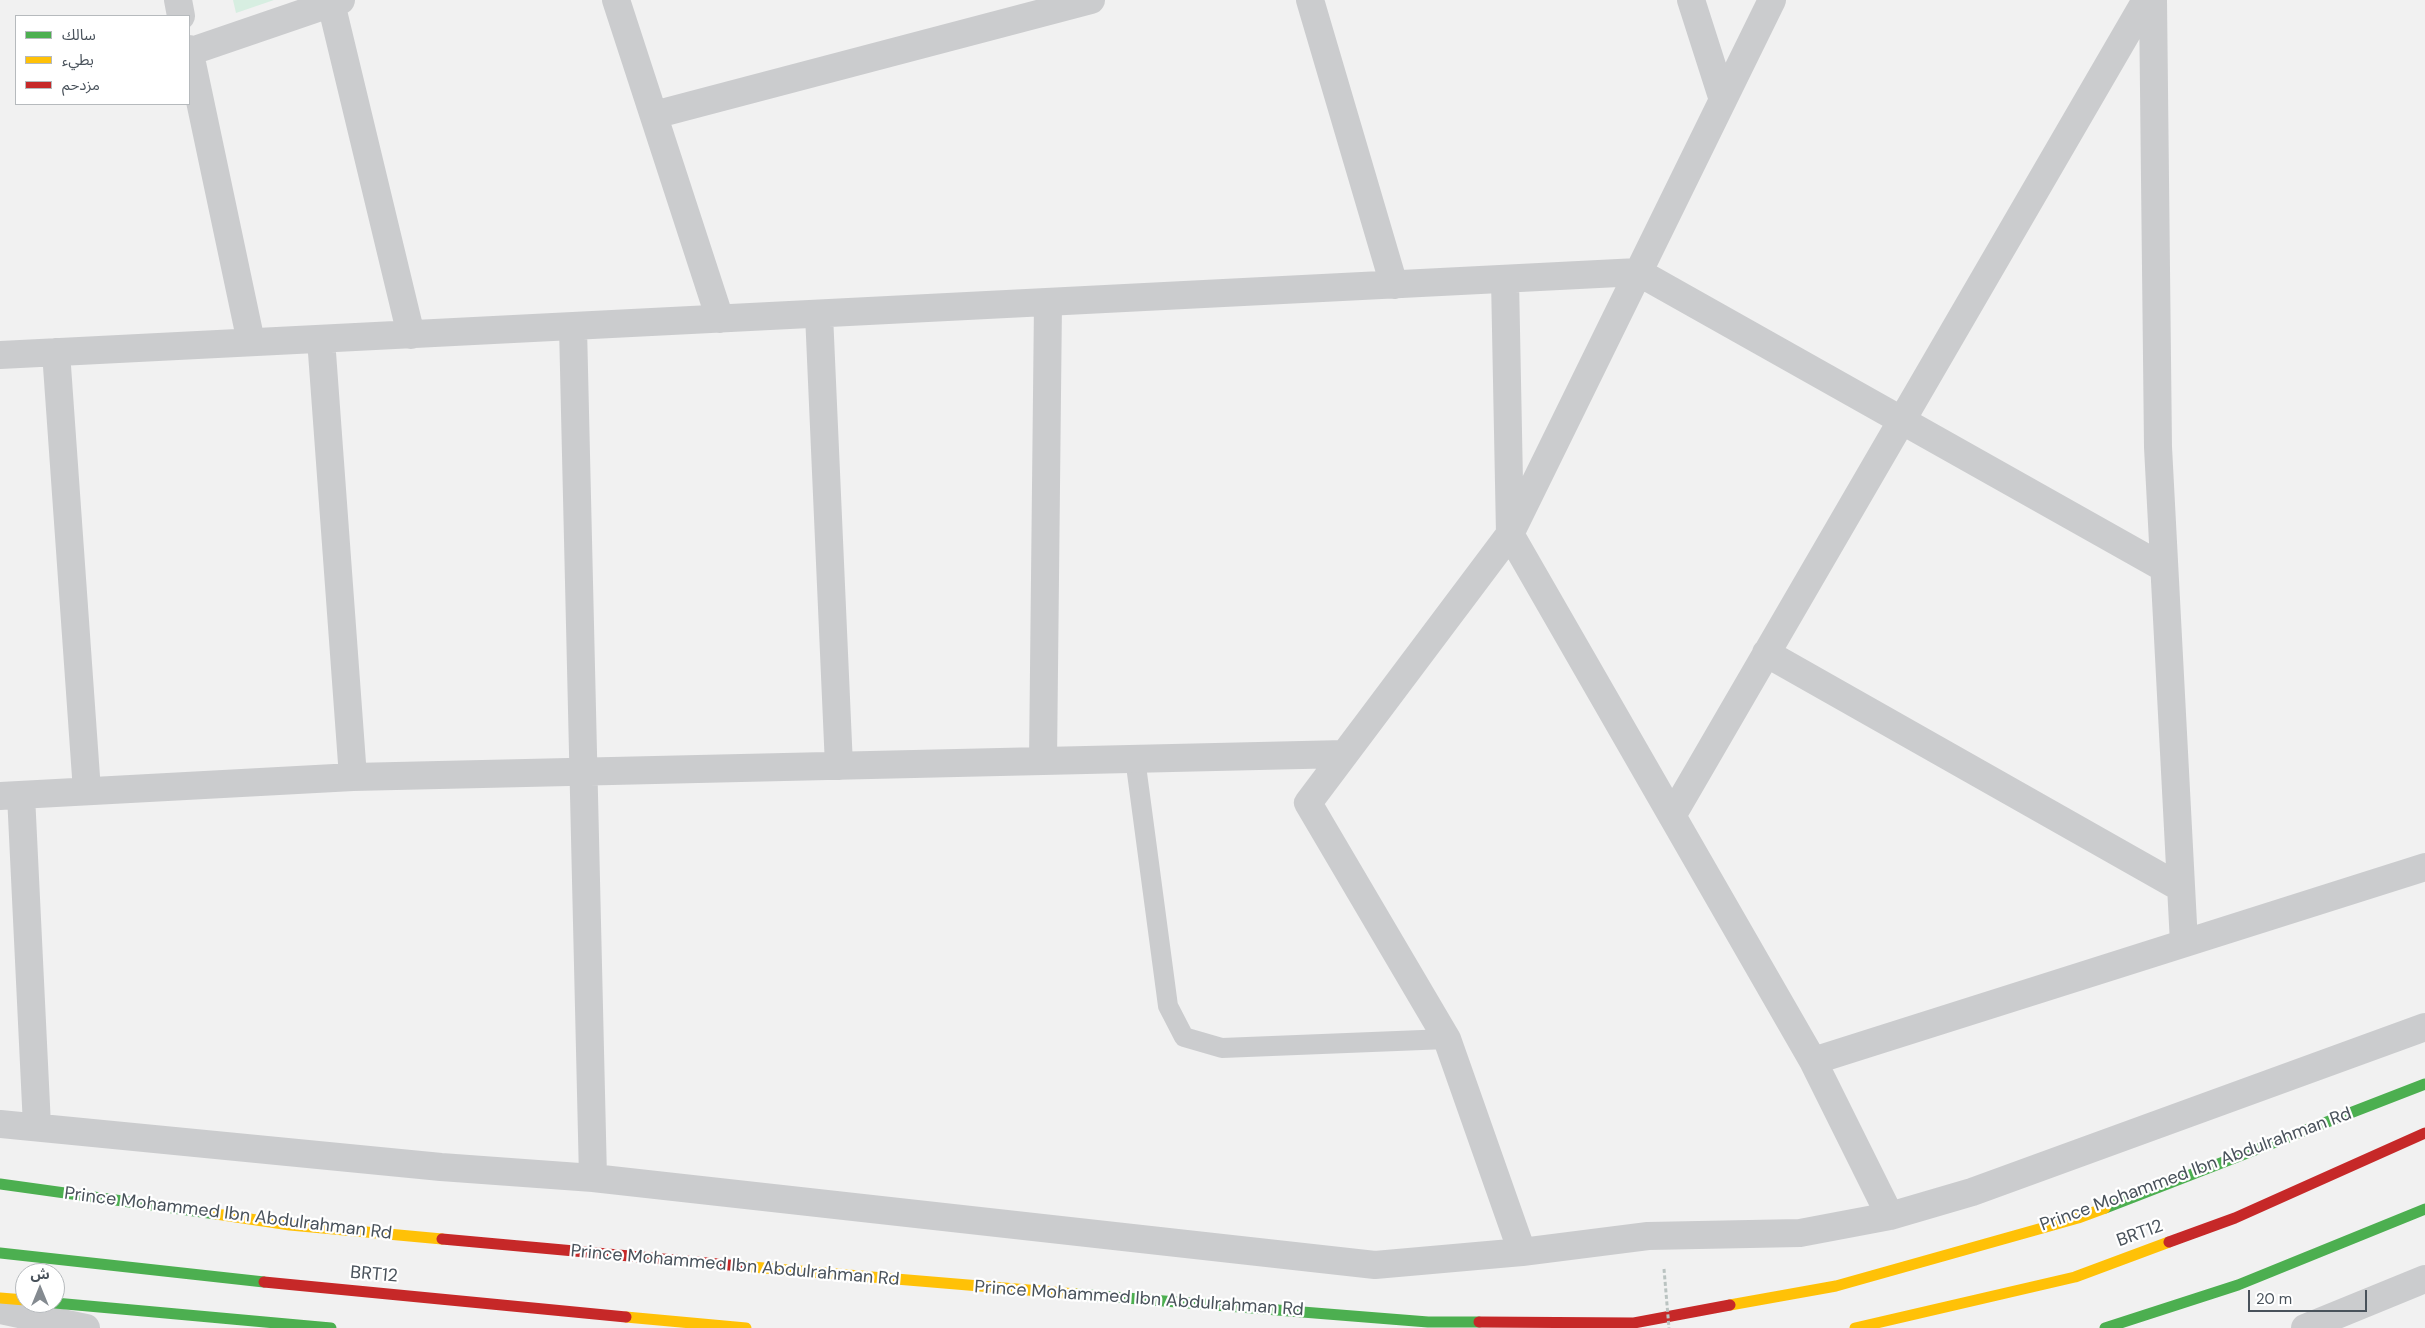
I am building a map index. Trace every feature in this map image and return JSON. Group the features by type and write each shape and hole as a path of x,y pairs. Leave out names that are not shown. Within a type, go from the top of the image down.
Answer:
{"main road":[{"name":"Prince Mohammed Ibn Abdulrahman Rd","path":"0,1184 290,1225 867,1278 1428,1322 1634,1323 1836,1286 2078,1218 2425,1084"},
{"name":"BRT12","path":"1855,1328 2075,1277 2235,1218 2425,1133"},
{"path":"2105,1328 2238,1285 2425,1209"},
{"name":"BRT12","path":"0,1253 195,1276 746,1328"},
{"path":"0,1298 15,1299"},
{"path":"65,1304 331,1328"}],"street":[{"path":"178,0 181,15"},
{"path":"616,0 720,319"},
{"path":"654,115 1091,0"},
{"path":"1310,0 1394,285"},
{"path":"1690,0 1723,100"},
{"path":"1522,1252 1447,1039 1308,803 1510,534 1772,0"},
{"path":"1672,816 2146,0"},
{"path":"2153,0 2158,446 2184,943"},
{"path":"190,51 336,2 411,335"},
{"path":"190,56 251,342"},
{"path":"0,355 1638,272 2164,568"},
{"path":"1505,279 1510,534 1813,1061 1890,1216"},
{"path":"1043,761 1048,302"},
{"path":"820,314 839,766"},
{"path":"573,327 593,1178"},
{"path":"321,339 353,777"},
{"path":"56,352 87,792"},
{"path":"1766,653 2181,888"},
{"path":"37,1126 11,795 353,777 1346,754"},
{"path":"1813,1061 2425,867"},
{"path":"0,1124 37,1126 441,1167 593,1178 1375,1265 1522,1252 1648,1236 1800,1233 1890,1216 1972,1192 2425,1027"},
{"path":"2305,1328 2425,1279"},
{"path":"0,1310 86,1328"}],"lane":[{"path":"1135,758 1168,1006 1184,1037 1222,1048 1447,1039"}],"path":[{"path":"1664,1269 1669,1328"}],"green space":[{"path":"233,0 274,0 236,13"}],"traffic: fast":[{"path":"2105,1208 2425,1084"},
{"path":"0,1184 216,1214"},
{"path":"2105,1328 2238,1285 2425,1209"},
{"path":"0,1253 264,1282"},
{"path":"1076,1294 1428,1322 1479,1322"},
{"path":"65,1304 331,1328"}],"traffic: slow":[{"path":"1730,1305 1836,1286 2078,1218 2105,1208"},
{"path":"216,1214 290,1225 442,1239"},
{"path":"1855,1328 2075,1277 2169,1242"},
{"path":"740,1266 1076,1294"},
{"path":"0,1298 15,1299"},
{"path":"626,1317 746,1328"}],"traffic: jam":[{"path":"2169,1242 2235,1218 2425,1133"},
{"path":"442,1239 740,1266"},
{"path":"264,1282 626,1317"},
{"path":"1479,1322 1634,1323 1730,1305"}]}
